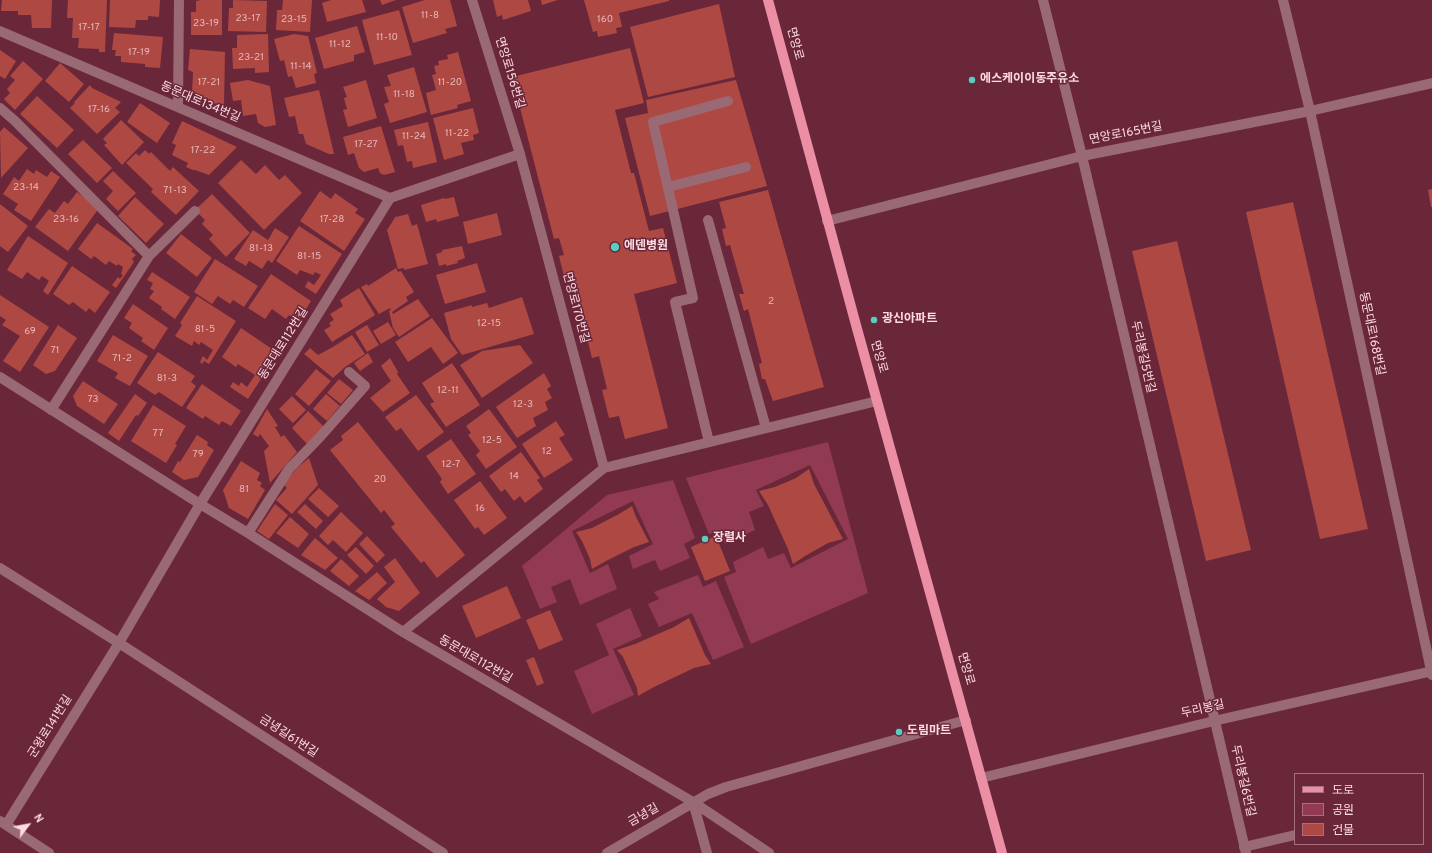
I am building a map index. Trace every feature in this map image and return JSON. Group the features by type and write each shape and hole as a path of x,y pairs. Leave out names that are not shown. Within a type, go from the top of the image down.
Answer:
{"main road":[{"name":"면앙로","path":"768,0 827,221 1002,853"}],"street":[{"path":"178,107 179,0"},
{"name":"면앙로156번길","path":"472,0 520,154"},
{"name":"두리봉길5번길","path":"1043,0 1082,156 1214,721"},
{"name":"동문대로168번길","path":"1283,0 1310,111 1432,672"},
{"name":"동문대로134번길","path":"0,32 390,198"},
{"name":"면앙로165번길","path":"827,221 1082,156 1310,111 1432,83"},
{"path":"709,442 675,302 693,298 653,122 728,101"},
{"path":"0,108 15,121 149,256"},
{"path":"390,198 520,154"},
{"name":"면앙로170번길","path":"520,154 604,468"},
{"path":"668,187 746,167"},
{"name":"동문대로112번길","path":"200,504 390,198"},
{"path":"51,410 149,256 195,211"},
{"path":"708,220 766,428"},
{"path":"248,533 289,469 320,437 365,386 349,372"},
{"name":"동문대로112번길","path":"0,377 403,632 693,802 769,853"},
{"path":"403,632 604,468 877,401"},
{"path":"119,643 200,504"},
{"name":"금녕길61번길","path":"0,568 119,643 443,853"},
{"name":"군왕로141번길","path":"49,853 3,823 119,643"},
{"name":"두리봉길","path":"981,778 1214,721 1432,672"},
{"path":"707,853 693,802 708,794 726,787 966,720"},
{"name":"두리봉길6번길","path":"1214,721 1245,850 1294,835"},
{"name":"금녕길","path":"607,853 693,802"}],"green space":[{"path":"828,442 868,593 751,644 724,577 736,572 733,562 763,547 768,559 784,553 791,568 848,539 810,465 756,490 764,506 749,512 755,530 725,544 721,530 709,534 686,478"},
{"path":"673,480 695,538 684,544 690,558 660,571 655,560 633,569 629,556 653,544 633,501 572,531 590,573 608,564 617,589 580,605 570,579 551,587 557,602 540,609 522,566 607,495"},
{"path":"698,575 703,587 716,581 744,647 713,660 692,613 659,627 648,604 659,599 654,592"},
{"path":"630,608 642,636 613,649 634,695 592,714 574,671 609,655 596,624"}],"building":[{"path":"2,0 52,0 51,28 32,28 31,15 18,15 18,11 1,11"},
{"path":"68,0 107,0 105,52 99,52 99,49 78,48 79,38 72,38 73,18 67,18"},
{"path":"110,0 160,0 159,17 148,16 148,20 136,20 135,28 109,27"},
{"path":"222,0 222,35 191,35 191,12 196,12 196,1"},
{"path":"233,0 267,1 266,32 228,31 229,8 233,8"},
{"path":"283,0 312,0 310,32 276,30 277,10 282,10"},
{"path":"331,0 362,0 366,12 327,22 322,3"},
{"path":"380,0 396,0 382,5"},
{"path":"425,0 450,0 457,26 445,29 447,33 413,43 402,7"},
{"path":"493,0 528,0 531,11 503,20 502,15 497,17"},
{"path":"541,0 558,0 542,5"},
{"path":"584,0 669,1 619,13 622,27 616,28 617,33 598,37 597,31 593,32"},
{"path":"719,4 735,77 648,97 630,27"},
{"path":"399,10 412,55 374,65 362,20"},
{"path":"357,26 365,52 354,55 354,61 324,69 315,38"},
{"path":"114,33 163,37 160,68 145,67 145,64 121,62 121,56 115,56 116,50 112,50"},
{"path":"268,34 269,72 255,73 255,68 233,69 232,48 237,48 237,35"},
{"path":"294,34 308,36 317,73 314,74 316,83 296,88 292,76 288,77 284,60 280,61 274,39"},
{"name":"에덴병원","path":"630,48 644,103 615,110 631,173 634,173 649,231 663,228 677,283 634,294 668,428 625,439 619,416 609,418 602,390 607,389 599,356 592,358 572,278 565,280 559,256 564,255 559,238 554,239 512,77"},
{"path":"190,49 225,52 224,104 208,103 208,98 197,99 198,95 192,93 193,72 188,70"},
{"path":"0,50 16,61 5,79 0,76"},
{"path":"458,52 471,101 457,105 458,108 431,115 426,93 436,90 432,75 436,74 434,66 439,65 438,61 448,59 447,55"},
{"path":"23,61 43,79 15,110 4,99 10,93 7,89 15,80 10,76"},
{"path":"60,63 84,84 69,102 45,81"},
{"path":"414,67 427,112 390,123 384,104 389,102 384,87 391,86 387,75"},
{"path":"248,80 270,86 276,125 265,127 258,123 256,114 243,116 241,100 233,101 230,83"},
{"path":"366,80 377,118 348,127 343,110 347,109 344,98 347,97 343,87"},
{"path":"736,80 767,186 650,216 625,118 648,113 646,100"},
{"path":"90,85 92,88 121,102 115,108 120,112 97,134 70,108"},
{"path":"319,90 334,154 329,154 306,144 303,134 299,134 295,116 289,117 284,98"},
{"path":"37,96 74,130 57,148 20,114"},
{"path":"140,103 170,123 157,143 127,122"},
{"path":"473,108 479,133 473,135 474,140 461,143 464,154 444,160 433,118"},
{"path":"121,120 144,142 122,165 104,145 107,143 103,139"},
{"path":"182,121 237,147 209,175 186,167 188,163 172,155 176,145 172,143"},
{"path":"428,122 437,162 413,168 412,161 407,162 403,145 398,146 394,130"},
{"path":"381,126 395,172 384,175 380,173 378,168 364,172 359,168 354,153 348,155 343,137"},
{"path":"4,127 28,148 1,178 0,132"},
{"path":"83,140 112,168 97,183 68,154"},
{"path":"145,150 149,154 151,152 170,171 173,167 199,191 176,215 151,192 153,189 126,163 136,153 139,156"},
{"path":"241,160 256,174 265,165 279,180 285,175 302,193 264,230 218,183"},
{"path":"27,169 34,174 36,170 47,177 51,171 60,177 31,221 14,210 18,204 3,194 14,177 19,181"},
{"path":"113,171 136,193 118,211 106,199 113,191 103,181"},
{"path":"1432,189 1432,207 1431,207 1428,190"},
{"path":"768,190 824,387 773,401 765,379 762,379 759,364 762,363 748,309 744,311 739,294 744,294 730,245 726,246 722,229 726,228 719,202"},
{"path":"320,191 331,199 335,193 358,209 355,213 365,219 344,251 300,221"},
{"path":"77,192 99,208 68,251 35,227 49,209 55,213 64,201 68,204"},
{"path":"212,194 250,233 226,257 209,239 213,235 202,224 205,220 195,210"},
{"path":"135,197 164,224 146,243 118,216"},
{"path":"454,197 459,216 437,222 436,219 426,222 421,205 444,198"},
{"path":"1293,202 1368,529 1320,539 1246,212"},
{"path":"0,204 28,226 8,252 0,246"},
{"path":"497,213 502,235 468,244 463,222"},
{"path":"408,214 412,226 417,224 428,264 404,270 404,268 398,269 387,230 396,216"},
{"path":"97,223 133,249 131,251 136,255 132,259 134,262 116,288 112,285 118,277 120,279 123,275 121,274 123,267 118,264 117,266 109,261 106,265 94,256 91,259 78,249"},
{"path":"299,226 342,254 316,294 305,287 308,281 314,285 321,275 315,272 313,275 300,270 297,275 276,261"},
{"path":"275,228 289,237 272,263 268,260 262,269 249,261 246,266 234,259 253,230 268,240"},
{"path":"181,234 212,258 197,277 166,253"},
{"path":"28,236 68,263 48,295 43,291 49,281 42,276 39,280 27,272 22,279 7,270"},
{"path":"1177,241 1251,550 1206,561 1132,251"},
{"path":"462,246 465,258 457,261 458,263 439,266 436,254 442,252 442,250"},
{"path":"215,259 258,286 244,307 233,300 230,304 218,296 212,304 194,292"},
{"path":"477,263 486,292 445,304 436,275"},
{"path":"72,266 110,292 95,313 89,308 86,312 73,302 69,305 53,294"},
{"path":"396,268 398,272 401,271 414,292 406,297 408,301 392,312 393,314 418,299 430,316 399,337 393,328 389,311 391,310 390,308 379,314 361,287 367,284 368,286"},
{"path":"152,272 190,297 175,319 149,298 154,291 150,289 153,283 147,280"},
{"path":"271,274 311,301 298,322 289,315 286,319 272,309 265,319 248,308"},
{"path":"359,288 375,315 332,342 324,330 331,326 329,323 334,320 330,314 343,306 340,300"},
{"path":"0,295 49,327 20,372 3,361 20,336 2,325 6,320 0,316"},
{"path":"197,296 236,321 209,364 204,361 202,364 200,362 203,356 207,360 213,350 201,342 199,345 194,341 192,346 175,336 182,325 180,323"},
{"path":"522,297 534,334 462,355 451,339 444,313 472,305 472,307 487,303 489,308"},
{"path":"133,304 168,328 154,350 141,341 143,338 129,328 132,323 124,318"},
{"path":"432,318 458,353 443,364 431,347 408,362 395,342"},
{"path":"388,322 396,335 381,344 373,331"},
{"path":"58,325 77,338 55,371 46,374 33,365"},
{"path":"367,325 379,345 367,352 355,332"},
{"path":"241,328 278,353 248,399 230,387 233,382 239,386 241,382 247,387 255,375 238,364 236,367 222,357"},
{"path":"113,335 148,356 130,386 115,378 118,373 97,361"},
{"path":"352,335 365,354 345,367 333,378 304,354 310,348 318,355"},
{"path":"520,345 533,363 482,398 460,365 482,351"},
{"path":"158,352 195,376 191,382 196,386 182,407 159,392 155,395 137,383"},
{"path":"368,353 373,362 360,371 354,363"},
{"path":"390,358 398,372 397,374 410,393 383,412 370,398 391,381 381,366"},
{"path":"452,363 480,405 446,427 430,404 434,402 422,383"},
{"path":"316,369 331,381 309,406 295,394"},
{"path":"544,373 551,386 547,389 552,398 545,402 548,410 533,418 536,426 517,438 496,407"},
{"path":"339,379 353,390 341,404 327,393"},
{"path":"83,381 118,404 104,424 77,406 73,396"},
{"path":"202,384 241,411 231,426 222,421 219,425 205,416 203,419 186,408"},
{"path":"135,394 147,403 138,416 136,415 119,441 108,433"},
{"path":"326,394 340,406 327,421 313,409"},
{"path":"416,395 444,432 418,451 401,428 396,431 385,417"},
{"path":"292,396 306,410 293,423 279,409"},
{"path":"153,405 186,426 166,463 131,441"},
{"path":"267,409 278,426 275,427 281,437 284,435 297,452 270,483 264,451 269,446 260,434 258,437 253,434"},
{"path":"489,409 517,447 486,469 476,455 480,451 468,435 471,433 466,426"},
{"path":"308,411 324,427 307,444 292,428"},
{"path":"556,421 565,435 559,438 573,460 544,478 522,444"},
{"path":"358,422 465,555 437,578 424,561 421,563 391,527 395,524 384,510 381,513 330,450 343,440 341,436"},
{"path":"197,435 208,442 207,445 214,450 198,477 184,480 172,472"},
{"path":"451,439 476,474 448,494 440,482 442,479 426,456"},
{"path":"521,452 540,478 537,480 543,489 525,503 520,496 514,501 505,489 501,492 489,476"},
{"path":"309,458 318,485 292,514 276,500 287,488 283,484 298,467"},
{"path":"241,461 260,473 257,480 262,483 260,486 265,490 248,519 229,508 223,490"},
{"path":"809,469 814,484 843,539 828,543 793,564 788,549 768,505 759,491 775,487 796,478"},
{"path":"480,481 507,518 484,535 478,527 475,529 454,500"},
{"path":"319,488 339,506 328,517 308,499"},
{"path":"275,504 288,515 269,539 257,531"},
{"path":"305,504 323,521 316,529 297,512"},
{"path":"632,506 649,542 634,547 592,569 590,559 576,532 592,528"},
{"path":"341,512 363,533 346,552 333,540 328,545 319,536"},
{"path":"290,517 309,534 298,548 276,533"},
{"path":"367,536 385,555 377,563 359,544"},
{"path":"716,536 730,571 705,581 691,547"},
{"path":"315,538 338,558 325,570 301,555"},
{"path":"356,547 374,566 366,574 347,555"},
{"path":"395,558 420,593 399,611 386,607 377,599 395,582 384,567"},
{"path":"341,559 359,576 349,586 330,571"},
{"path":"377,572 387,583 369,600 355,591"},
{"path":"507,586 521,618 476,638 462,606"},
{"path":"550,610 563,640 539,650 526,620"},
{"path":"689,618 705,655 711,664 694,668 638,696 637,688 623,657 617,650 674,627"},
{"path":"534,657 544,683 537,686 526,660"}],"place":[{"name":"에스케이이동주유소","path":"972,80"},
{"name":"에덴병원","path":"615,247"},
{"name":"광신아파트","path":"874,320"},
{"name":"장렬사","path":"705,539"},
{"name":"도림마트","path":"899,732"}]}
